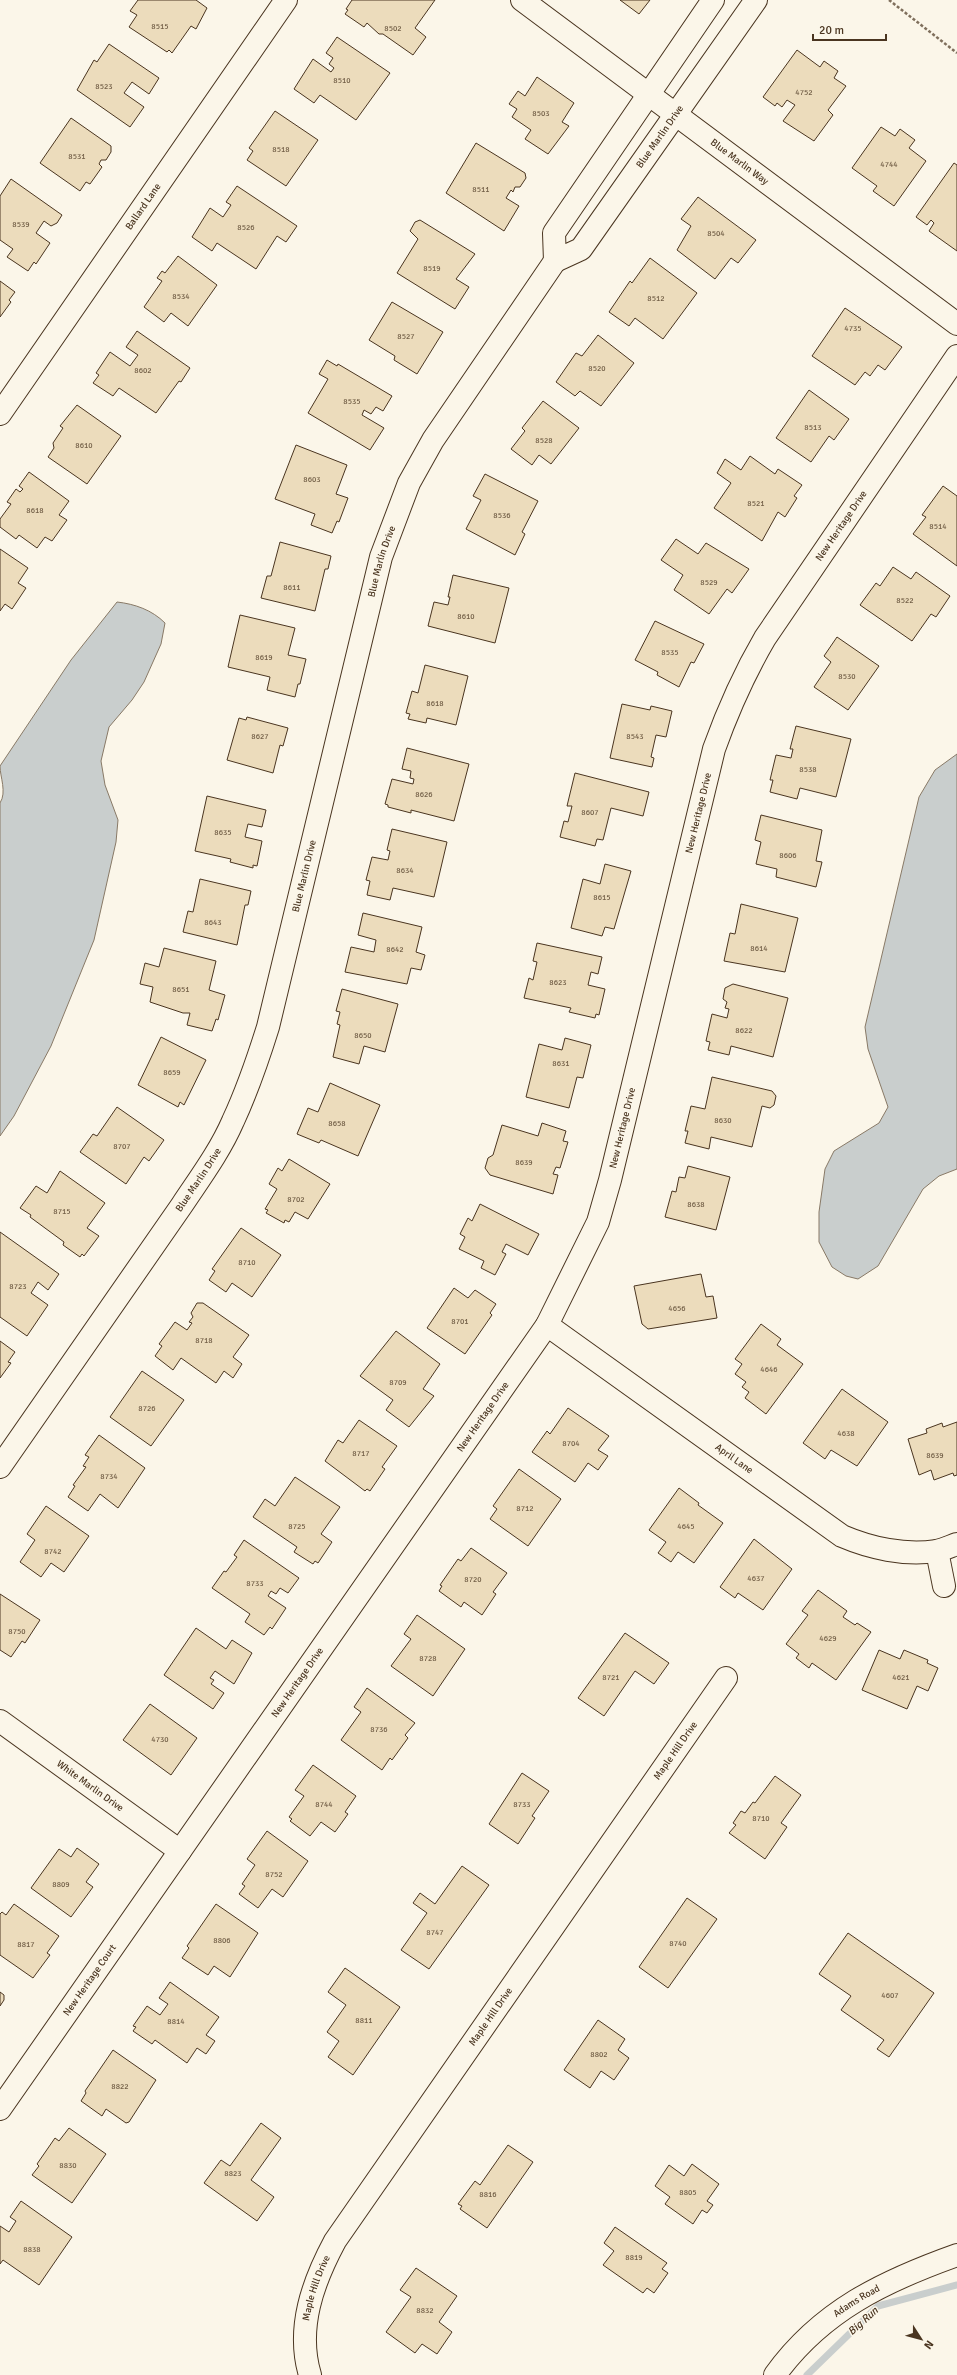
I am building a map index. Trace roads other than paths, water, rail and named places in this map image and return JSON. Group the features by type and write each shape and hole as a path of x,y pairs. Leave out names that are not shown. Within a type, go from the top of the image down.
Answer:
{"street":[{"name":"Ballard Lane","path":"0,414 286,0"},
{"name":"Blue Marlin Way","path":"522,0 957,324"},
{"path":"555,262 554,233 713,0"},
{"name":"Blue Marlin Drive","path":"0,1467 207,1168 233,1123 252,1076 268,1027 381,557 409,483 433,440 555,262 582,249 756,0"},
{"name":"New Heritage Drive","path":"180,1851 548,1325 598,1222 610,1180 714,749 730,703 747,668 765,638 957,356"},
{"name":"April Lane","path":"548,1325 842,1536 863,1545 896,1551 937,1551 957,1544"},
{"path":"937,1551 944,1586"},
{"name":"Maple Hill Drive","path":"310,2375 306,2326 309,2304 319,2272 335,2241 726,1678"},
{"name":"White Marlin Drive","path":"0,1721 180,1851"},
{"name":"New Heritage Court","path":"0,2109 180,1851"},
{"name":"Adams Road","path":"775,2375 796,2349 821,2324 868,2292 920,2267 957,2255"}],"waterway":[{"name":"Big Run","path":"807,2375 878,2306 957,2285"}]}
